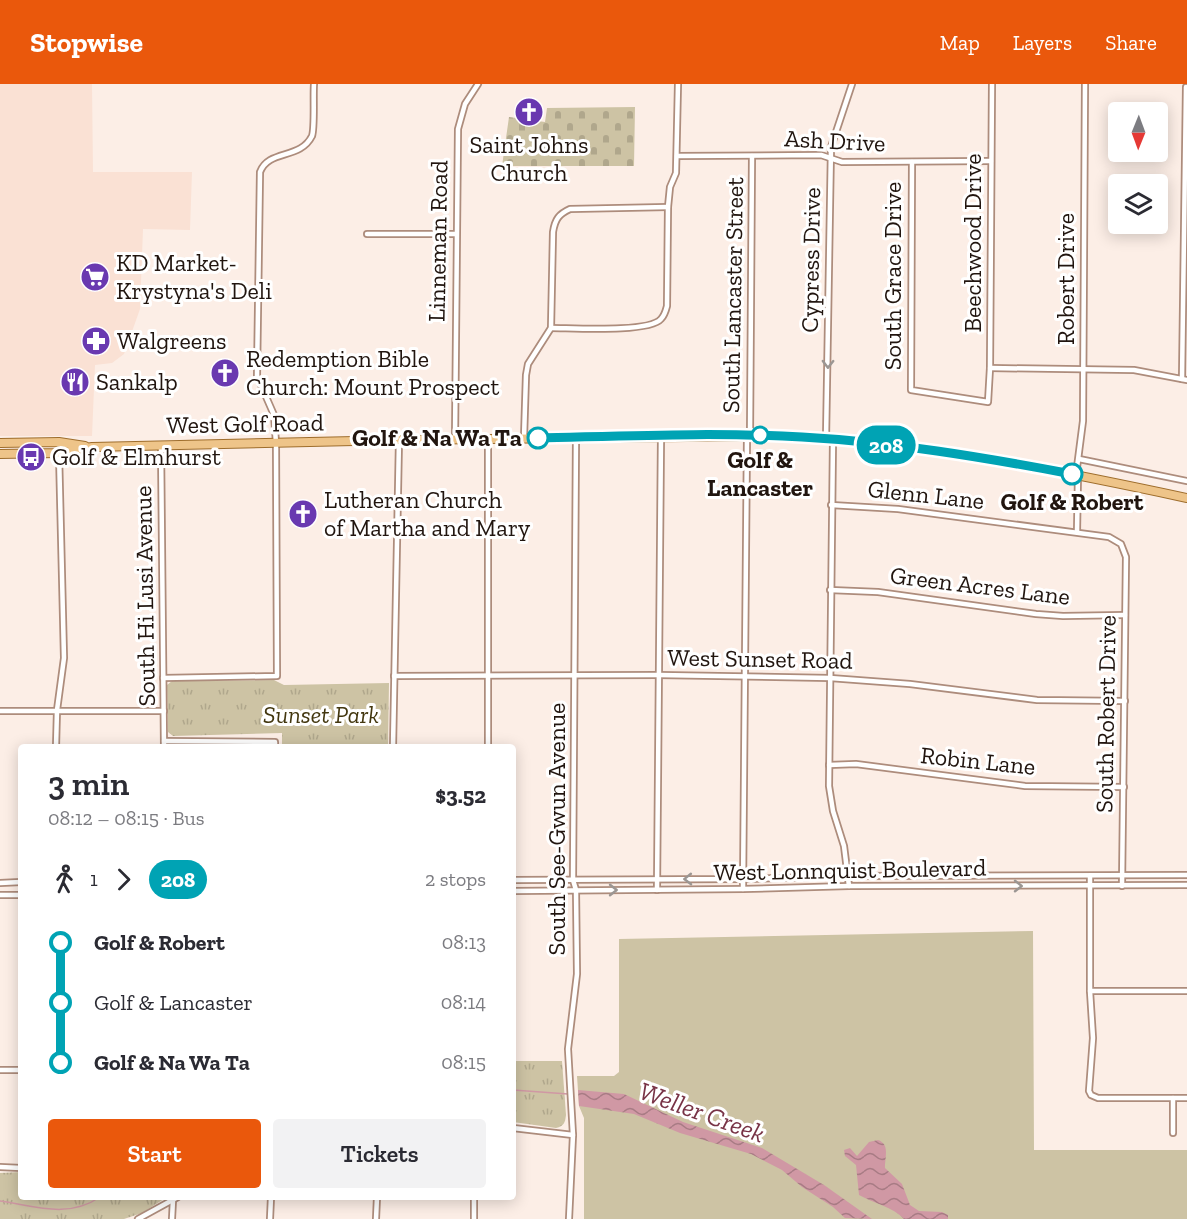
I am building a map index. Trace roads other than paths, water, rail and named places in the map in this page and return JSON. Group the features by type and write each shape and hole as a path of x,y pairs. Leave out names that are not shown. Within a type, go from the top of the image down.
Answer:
{"main road":[{"name":"West Golf Road","path":"0,454 59,453 91,447 749,435 830,440 980,457 1187,498"},
{"name":"West Golf Road","path":"0,443 59,441 91,447"}],"street":[{"path":"164,678 276,676 276,443 274,415 257,376 260,172 262,166 269,160 301,149 313,135 314,84"},
{"name":"Linneman Road","path":"455,439 455,234 458,129 465,104 478,84"},
{"path":"551,328 636,328 651,326 662,319 667,306 668,207 670,187 676,172 678,84"},
{"name":"Cypress Drive","path":"849,886 844,846 830,800 829,765 830,159 834,134 852,84"},
{"name":"Beechwood Drive","path":"988,402 992,84"},
{"name":"Robert Drive","path":"1077,532 1077,475 1083,421 1085,84"},
{"path":"990,368 1134,370 1185,380 1187,87 1178,84"},
{"name":"Ash Drive","path":"677,156 821,155 842,162 992,161"},
{"name":"South Lancaster Street","path":"743,890 752,156"},
{"name":"South Grace Drive","path":"912,162 911,390 988,402"},
{"path":"524,438 528,364 551,328 555,221 561,213 570,209 668,207"},
{"path":"367,234 455,234"},
{"path":"657,890 661,436"},
{"name":"South See-Gwun Avenue","path":"568,1219 573,1135 568,1049 577,974 576,890 573,880 576,437"},
{"path":"488,439 488,744"},
{"path":"393,744 399,440"},
{"name":"South Hi Lusi Avenue","path":"161,446 164,741"},
{"path":"56,744 57,710 64,658 59,453"},
{"path":"1078,459 1187,481"},
{"name":"Glenn Lane","path":"831,505 898,509 1077,532 1109,537 1121,544"},
{"name":"South Robert Drive","path":"1121,544 1126,557 1122,886"},
{"name":"Green Acres Lane","path":"830,590 878,592 1036,614 1125,615"},
{"name":"West Sunset Road","path":"394,676 659,675 830,678 879,680 1037,700 1125,701"},
{"path":"0,711 164,711"},
{"path":"164,741 275,744"},
{"name":"Robin Lane","path":"829,765 856,765 1025,786 1124,787"},
{"name":"West Lonnquist Boulevard","path":"516,880 1187,874"},
{"path":"1090,876 1090,991 1093,1052 1089,1091 1091,1095 1098,1098 1187,1098"},
{"path":"0,883 18,882"},
{"name":"West Lonnquist Boulevard","path":"516,891 743,890 849,886 1187,885"},
{"path":"0,895 18,895"},
{"path":"1090,991 1187,991"},
{"path":"0,1070 18,1070"},
{"path":"1173,1098 1173,1133"},
{"path":"516,1128 573,1135"},
{"path":"0,1167 18,1168"},
{"path":"138,1219 172,1200"},
{"path":"172,1219 176,1200"},
{"path":"270,1200 270,1219"},
{"path":"376,1219 377,1200"},
{"path":"474,1200 474,1219"}],"water":[{"path":"578,1090 624,1094 683,1122 762,1148 824,1185 872,1219 845,1218 782,1170 751,1154 680,1133 634,1114 579,1106"},
{"path":"878,1140 885,1148 885,1168 902,1184 910,1205 919,1211 942,1212 948,1215 948,1219 904,1219 889,1208 859,1195 856,1165 845,1156 844,1150 850,1148 857,1156 869,1142"}],"waterway":[{"name":"Weller Creek","path":"516,1090 568,1094"},
{"name":"Weller Creek","path":"0,1201 39,1208 64,1209 76,1208 95,1200"}],"place":[{"name":"Saint Johns Church","path":"529,112"},
{"name":"KD Market- Krystyna's Deli","path":"95,277"},
{"name":"Walgreens","path":"96,341"},
{"name":"Redemption Bible Church: Mount Prospect","path":"225,373"},
{"name":"Sankalp","path":"75,382"},
{"name":"Golf & Lancaster","path":"760,435"},
{"name":"Golf & Na Wa Ta","path":"538,438"},
{"name":"Golf & Elmhurst","path":"31,457"},
{"name":"Golf & Robert","path":"1072,474"},
{"name":"Lutheran Church of Martha and Mary","path":"303,514"}],"park label":[{"name":"Sunset Park","path":"321,715"}]}
